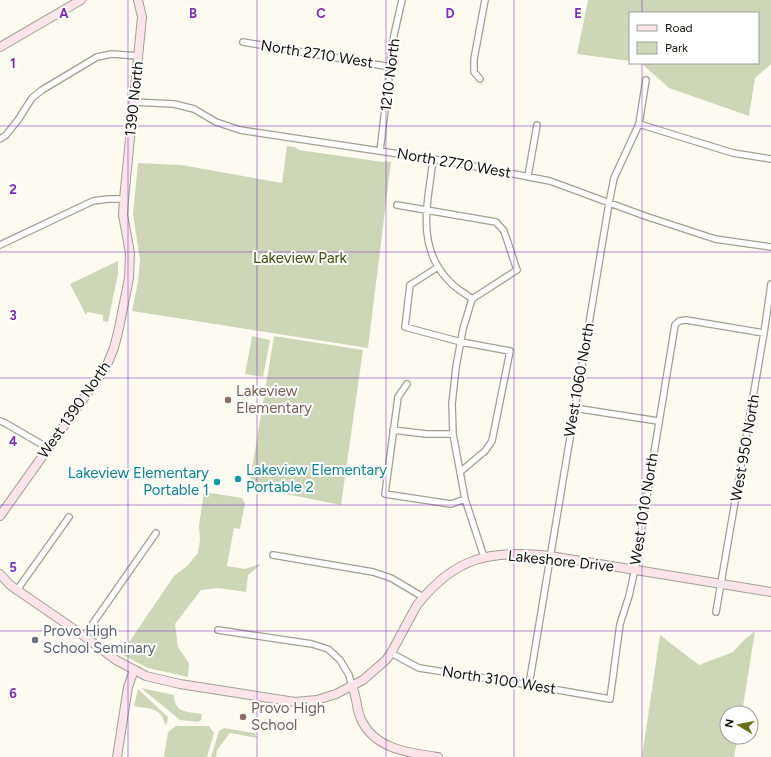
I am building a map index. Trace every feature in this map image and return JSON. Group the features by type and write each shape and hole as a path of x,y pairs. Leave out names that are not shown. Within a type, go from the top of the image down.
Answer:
{"street":[{"path":"0,46 81,0"},
{"name":"1390 North","path":"124,199 142,17 138,0"},
{"name":"1210 North","path":"380,151 394,35 402,0"},
{"path":"480,79 474,72 474,59 485,0"},
{"name":"North 2710 West","path":"243,42 391,67"},
{"path":"0,139 18,120 32,98 42,90 97,57 112,54 139,56"},
{"name":"West 1060 North","path":"529,685 609,203 614,178 639,124 646,80"},
{"name":"North 2770 West","path":"133,102 174,104 194,109 216,122 240,130 434,159 528,176 550,181 645,216 715,239 771,247"},
{"path":"639,124 733,153 771,159"},
{"path":"528,176 537,125"},
{"path":"434,159 427,210 430,253 450,283 472,299"},
{"path":"0,245 94,201 124,199"},
{"name":"West 1390 North","path":"0,516 106,367 114,348 130,268 130,253 124,215 124,199"},
{"path":"397,206 496,222 504,231 517,270 472,299 456,366 452,404 453,434 465,499 484,557"},
{"path":"438,267 410,284 405,327 461,342 510,351 492,441 485,451 460,472"},
{"name":"West 950 North","path":"716,612 771,284"},
{"name":"West 1010 North","path":"610,699 620,624 635,570 658,421 675,325 679,321 686,320 764,333"},
{"path":"407,384 398,397 385,494 451,504 465,499"},
{"path":"574,408 658,421"},
{"path":"0,421 48,448"},
{"path":"393,430 426,434 453,434"},
{"path":"17,590 69,517"},
{"path":"84,636 156,533"},
{"name":"Lakeshore Drive","path":"0,574 8,584 84,636 116,660 146,676 164,681 295,702 317,700 336,694 363,680 386,660 423,597 441,579 454,569 468,562 484,557 503,554 550,556 771,592"},
{"path":"273,556 373,572 391,578 423,597"},
{"name":"Lakeshore Drive","path":"0,582 8,584"},
{"path":"218,630 312,644 328,649 340,660 349,675 361,719 370,733 384,744 404,752 438,757"},
{"name":"North 3100 West","path":"391,653 419,668 610,699"},
{"path":"117,757 128,687 134,670"}],"green space":[{"path":"588,0 771,0 771,64 755,78 749,116 669,88 642,64 759,64 759,12 629,12 629,61 577,54"},
{"name":"Lakeview Park","path":"287,146 295,147 299,150 391,162 368,348 132,311 138,282 140,260 133,214 138,163 181,165 282,183"},
{"path":"118,261 118,274 108,322 103,321 103,315 87,312 86,315 70,284"},
{"path":"252,336 270,340 263,377 245,374"},
{"path":"274,336 363,350 341,505 249,487"},
{"path":"204,492 242,498 245,503 240,529 234,528 227,566 245,569 260,565 248,575 246,592 218,588 201,590 175,624 178,647 189,663 188,677 148,668 121,654 174,576 187,566 198,553 200,540 199,525"},
{"path":"755,631 743,705 719,705 719,745 736,745 734,757 642,757 660,635 699,665 733,652"},
{"path":"141,688 174,695 176,705 179,708 187,712 202,714 201,720 198,722 180,720"},
{"path":"138,689 168,717 167,724 165,725 161,715 158,712 134,706"},
{"path":"176,726 209,726 214,733 207,757 164,757 168,732"},
{"path":"224,728 254,733 258,738 230,733 217,750 216,757 211,757 219,731"}],"place":[{"name":"Lakeview Elementary","path":"228,400"},
{"name":"Lakeview Elementary Portable 2","path":"238,479"},
{"name":"Lakeview Elementary Portable 1","path":"217,482"},
{"name":"Provo High School Seminary","path":"35,640"},
{"name":"Provo High School","path":"243,717"}]}
